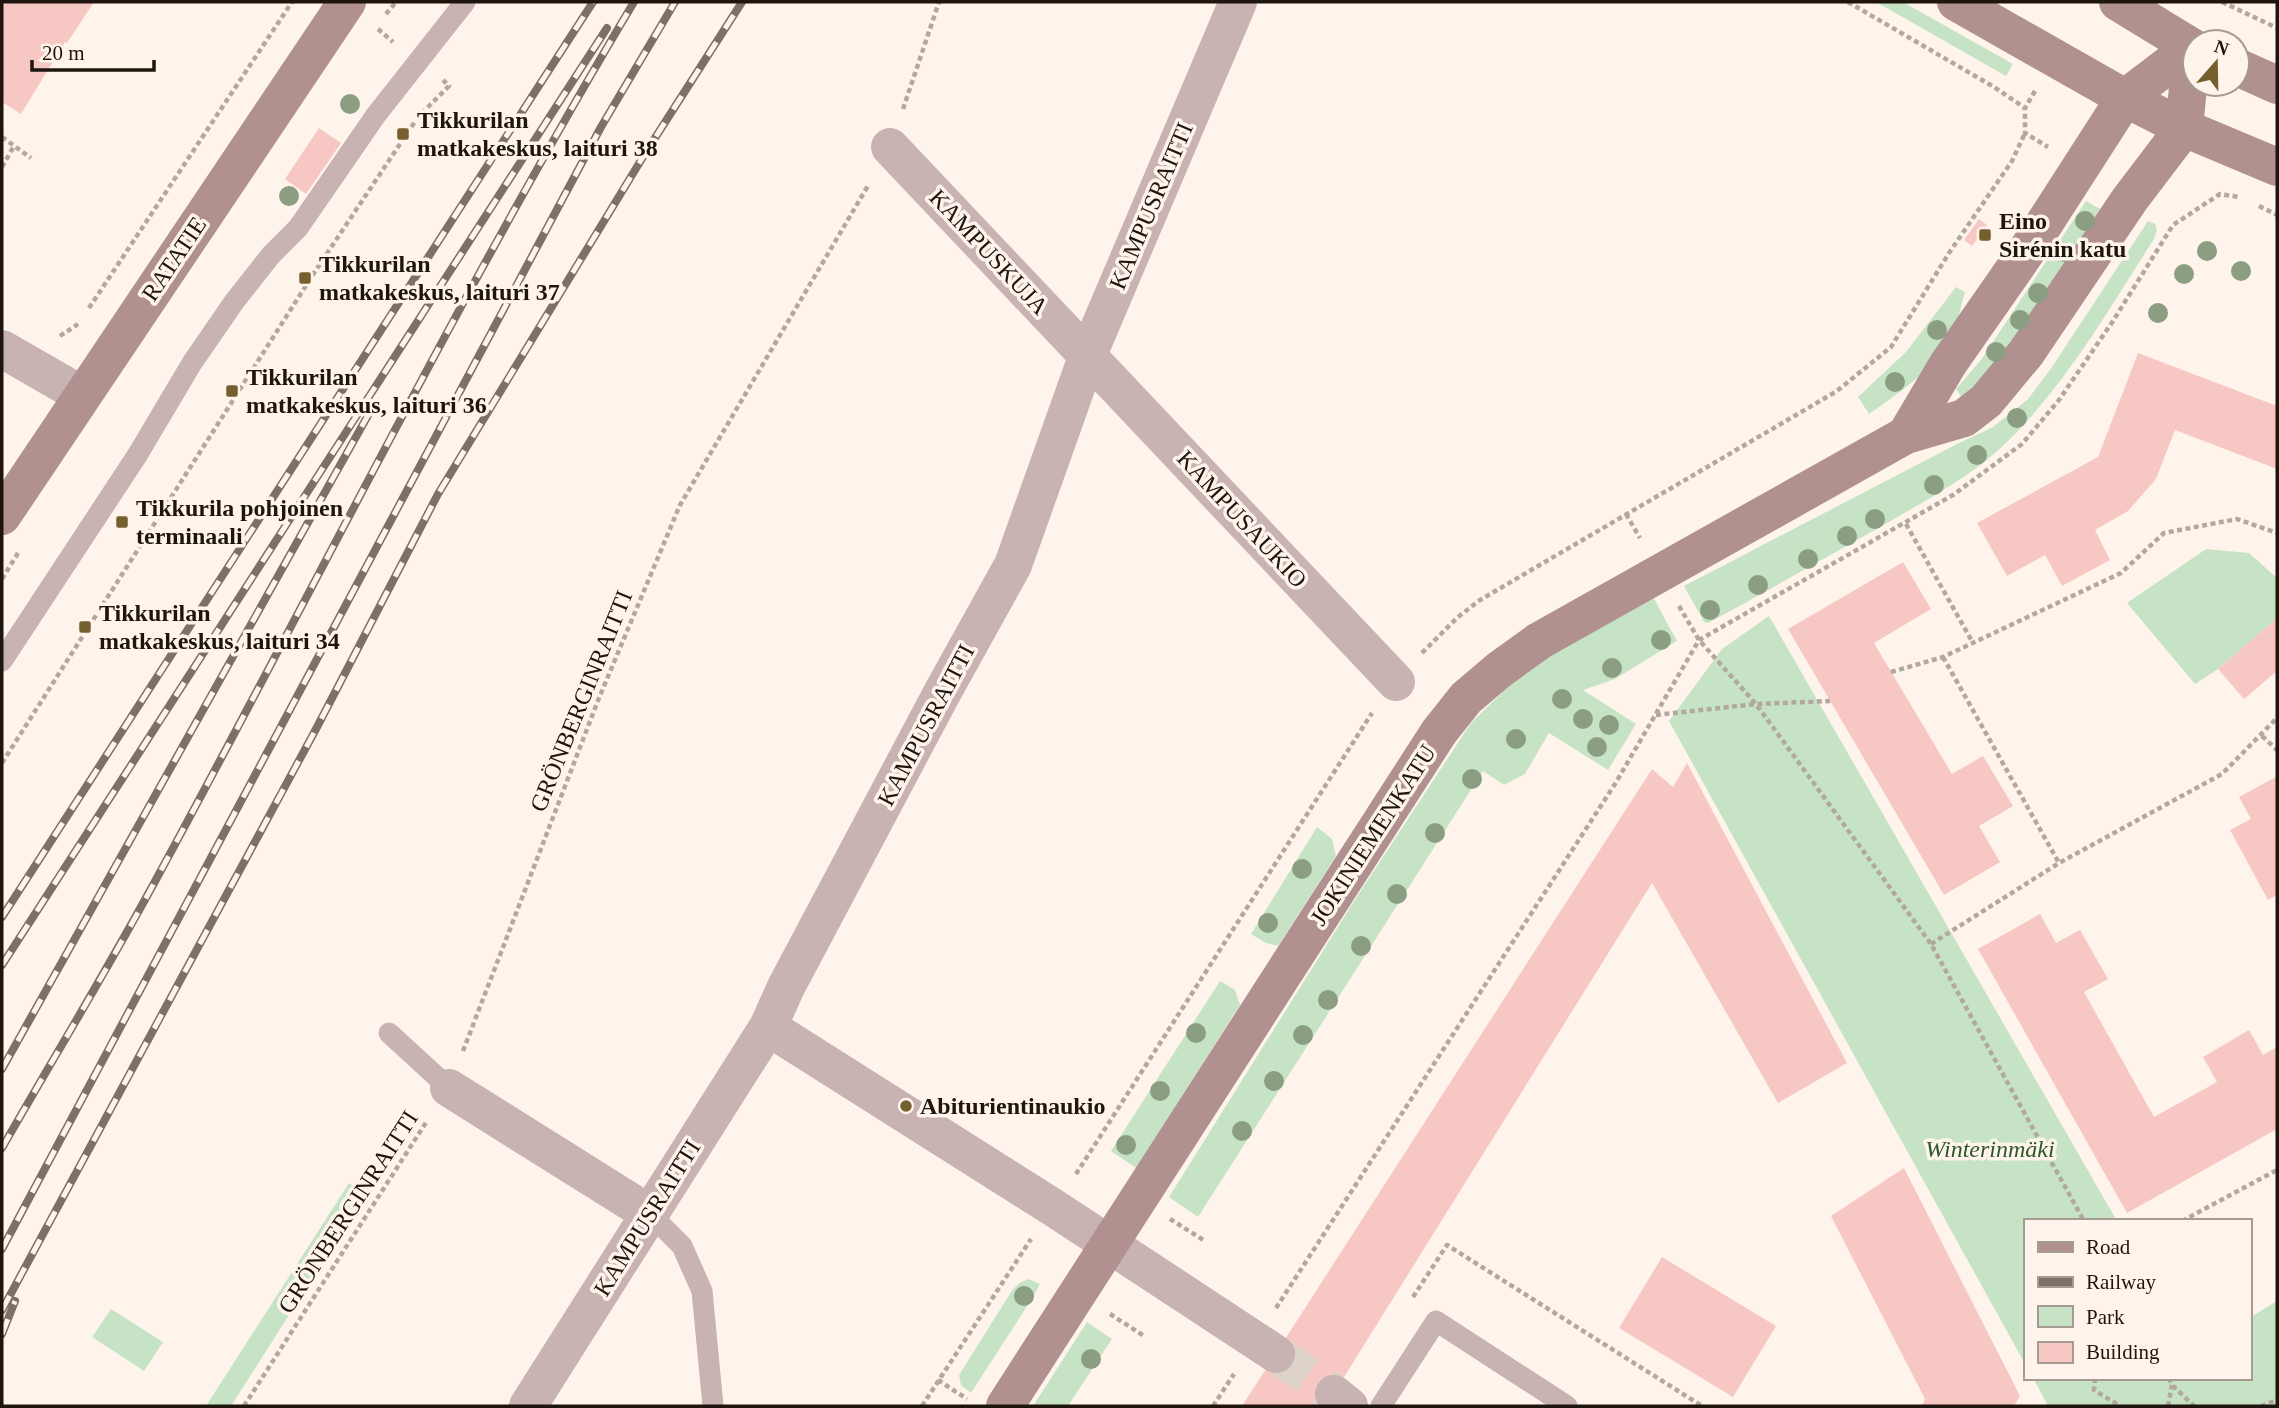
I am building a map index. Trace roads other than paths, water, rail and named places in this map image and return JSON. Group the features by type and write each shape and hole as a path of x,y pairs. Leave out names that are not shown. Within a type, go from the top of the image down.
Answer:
{"main road":[{"name":"RATATIE","path":"2,516 346,2"},
{"path":"1956,2 2125,98 2184,128 2277,167"},
{"path":"2118,2 2181,41"},
{"path":"1906,435 1948,364 2024,255 2125,98 2181,57"},
{"path":"2251,73 2277,85"},
{"path":"2184,128 2187,98"},
{"name":"JOKINIEMENKATU","path":"990,1405 1108,1244 1439,732 1466,698 1539,641 1906,435 1965,418 1986,401 2026,354 2130,199 2184,128"}],"street":[{"name":"KAMPUSRAITTI","path":"528,1406 768,1027 786,987 1013,565 1087,357 1238,2"},
{"name":"KAMPUSKUJA","path":"890,148 1087,357"},
{"path":"2,349 82,396"},
{"name":"KAMPUSAUKIO","path":"1087,357 1114,382 1396,682"},
{"path":"768,1027 1054,1208 1266,1347"},
{"path":"449,1088 650,1214"}],"lane":[{"path":"2,661 138,454 192,363 234,302 271,255 298,228 376,115 465,2"},
{"path":"389,1032 449,1088"},
{"path":"650,1214 682,1246 702,1291 713,1406"},
{"path":"1381,1406 1436,1321 1567,1406"}],"tunnel":[{"path":"1276,1354 1334,1394"}],"railway":[{"path":"2,917 593,2"},
{"path":"2,1148 140,909 510,217 634,2"},
{"path":"2,1249 601,127 675,2"},
{"path":"2,1310 316,729 438,494 646,152 742,2"},
{"path":"2,965 607,28"},
{"path":"2,1069 371,410"},
{"path":"2,1334 15,1301"}],"place":[{"name":"Tikkurilan matkakeskus, laituri 38","path":"403,134"},
{"name":"Eino Sirénin katu","path":"1985,235"},
{"name":"Tikkurilan matkakeskus, laituri 37","path":"305,278"},
{"name":"Tikkurilan matkakeskus, laituri 36","path":"232,391"},
{"name":"Tikkurila pohjoinen terminaali","path":"122,522"},
{"name":"Tikkurilan matkakeskus, laituri 34","path":"85,627"},
{"name":"Abiturientinaukio","path":"906,1106"}],"park label":[{"name":"Winterinmäki","path":"1990,1149"}]}
